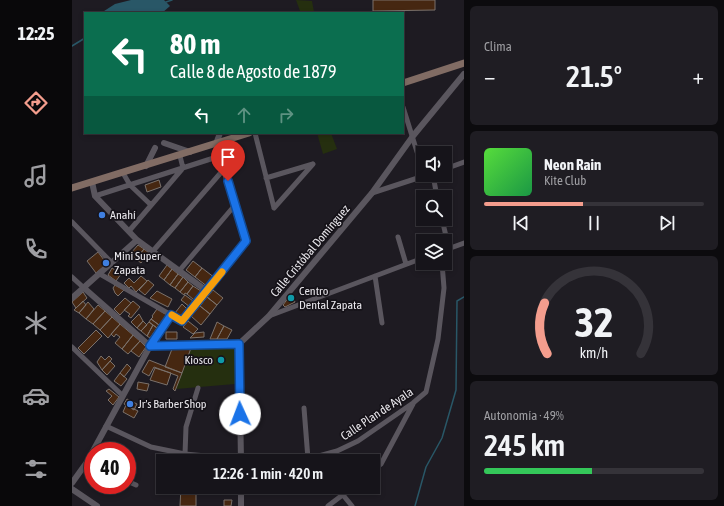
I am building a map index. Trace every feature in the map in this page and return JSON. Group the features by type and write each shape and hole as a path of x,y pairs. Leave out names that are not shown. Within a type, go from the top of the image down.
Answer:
{"main road":[{"path":"404,83 464,63"},
{"path":"72,188 180,156 245,134"}],"street":[{"name":"Calle Cristóbal Domínguez","path":"239,344 269,316 372,193 413,136 464,74"},
{"path":"404,110 416,146"},
{"path":"100,274 182,321 246,241 216,144 220,134"},
{"path":"255,134 266,178 274,208 313,164 266,178"},
{"path":"164,143 190,152"},
{"path":"146,166 155,148"},
{"path":"180,156 183,168"},
{"path":"94,196 220,156"},
{"path":"452,166 464,162"},
{"path":"129,231 183,168"},
{"path":"153,251 224,169"},
{"path":"123,173 130,185 151,205"},
{"path":"372,193 416,177"},
{"path":"92,182 94,196 137,240 207,291"},
{"path":"179,271 235,205"},
{"path":"72,222 112,263"},
{"path":"398,237 406,264"},
{"path":"72,298 137,240"},
{"path":"452,248 464,243"},
{"path":"269,316 416,260"},
{"name":"Calle Plan de Ayala","path":"326,454 337,451 358,441 413,403 426,392 438,339 444,288 443,270"},
{"path":"375,276 382,323"},
{"path":"72,277 150,346 239,344 241,454"},
{"path":"97,442 150,346 171,315"},
{"path":"72,347 123,396"},
{"path":"106,426 151,447 185,454 186,427 198,388"},
{"path":"380,465 413,403"},
{"path":"304,408 308,454"},
{"path":"72,483 84,465"},
{"path":"72,489 97,506"},
{"path":"241,494 241,506"},
{"path":"328,506 343,495 352,506"}],"green space":[{"path":"296,0 312,1 314,12 300,11"},
{"path":"317,134 331,134 337,149 323,154"},
{"path":"191,348 235,348 235,384 176,389"}],"water":[{"path":"131,0 164,0 170,6 163,12 103,12 115,4"}],"building":[{"path":"373,0 435,0 435,10 373,11"},
{"path":"159,180 161,187 147,192 145,185"},
{"path":"138,245 144,249 136,259 130,254"},
{"path":"144,249 149,253 141,263 136,259"},
{"path":"98,252 107,264 96,273 87,261"},
{"path":"193,261 202,268 195,277 186,270"},
{"path":"167,265 172,269 164,280 159,276"},
{"path":"112,268 121,274 116,281 108,275"},
{"path":"202,268 215,278 208,287 195,277"},
{"path":"172,269 178,274 170,285 164,280"},
{"path":"178,274 183,277 175,288 170,285"},
{"path":"141,276 147,281 136,292 131,286 129,288 124,283 129,278 134,283"},
{"path":"183,277 188,282 180,292 175,288"},
{"path":"148,280 154,285 145,295 139,290"},
{"path":"188,282 193,286 187,294 185,293 184,295 180,292"},
{"path":"115,285 124,290 118,296 113,288"},
{"path":"193,286 201,291 194,300 187,294"},
{"path":"213,290 223,298 217,305 207,297"},
{"path":"157,291 172,299 168,307 150,298"},
{"path":"83,292 87,298 76,308 72,302"},
{"name":"Centro Dental Zapata","path":"291,294 295,302 285,307 283,305"},
{"path":"185,295 193,301 190,307 181,300"},
{"path":"207,297 217,305 210,314 200,306"},
{"path":"125,298 131,303 120,315 114,309"},
{"path":"83,301 86,305 79,313 74,310"},
{"path":"133,301 140,307 131,318 128,316 130,314 124,310"},
{"path":"88,302 94,309 86,319 79,313"},
{"path":"182,304 187,309 181,317 175,313"},
{"path":"98,305 105,311 93,324 86,319"},
{"path":"200,306 210,314 201,325 191,316"},
{"path":"157,309 167,315 159,325 151,319"},
{"path":"105,311 112,317 100,330 93,324"},
{"path":"139,314 143,321 137,328 131,322"},
{"path":"112,317 120,324 108,338 100,330"},
{"path":"151,319 159,325 157,328 149,322"},
{"path":"143,321 147,325 141,331 137,328"},
{"path":"188,321 198,329 193,334 183,327"},
{"path":"149,322 153,325 147,336 141,331"},
{"path":"217,322 224,326 217,339 210,339"},
{"path":"120,324 133,335 122,349 115,343 120,337 116,334 114,337 111,334"},
{"path":"153,325 157,328 150,338 147,336"},
{"path":"224,326 232,330 227,339 217,339"},
{"path":"96,330 102,336 84,354 78,348"},
{"path":"166,332 177,332 177,339 166,339"},
{"path":"204,332 204,337 190,338 195,333"},
{"path":"133,335 140,341 128,354 122,349"},
{"path":"140,341 146,347 139,357 131,351"},
{"path":"191,348 182,373 165,367 172,349"},
{"path":"101,356 105,360 109,356 112,359 102,370 97,362"},
{"name":"Kiosco","path":"221,356 224,357 224,363 221,364 218,363 217,360 218,357"},
{"path":"149,360 182,373 175,391 173,389 178,376 154,367 149,376 142,372"},
{"path":"110,361 115,366 107,375 102,370"},
{"path":"127,364 131,368 124,377 120,373"},
{"path":"155,368 171,373 167,385 150,380"},
{"path":"120,373 127,379 121,386 114,381"},
{"path":"138,382 149,384 147,391 137,389"},
{"path":"109,389 119,397 113,405 108,400 112,396 106,391"},
{"name":"Jr's Barber Shop","path":"127,399 137,404 134,410 124,404"},
{"path":"126,405 138,411 134,418 123,412"},
{"path":"181,494 196,494 196,506 180,506"},
{"path":"224,500 232,500 231,506 224,506"}],"waterway":[{"path":"166,2 172,0"},
{"path":"72,46 84,39"},
{"path":"415,506 426,467 442,438 456,390 457,301 464,297"}],"slow traffic":[{"path":"172,315 182,321 222,272"}],"place":[{"name":"Anahí","path":"102,215"},
{"name":"Mini Super Zapata","path":"106,263"},
{"name":"Centro Dental Zapata","path":"291,298"},
{"name":"Kiosco","path":"221,360"},
{"name":"Jr's Barber Shop","path":"130,404"}],"route":[{"path":"228,181 246,241 182,321 171,315 150,346 239,344 240,414"}]}
